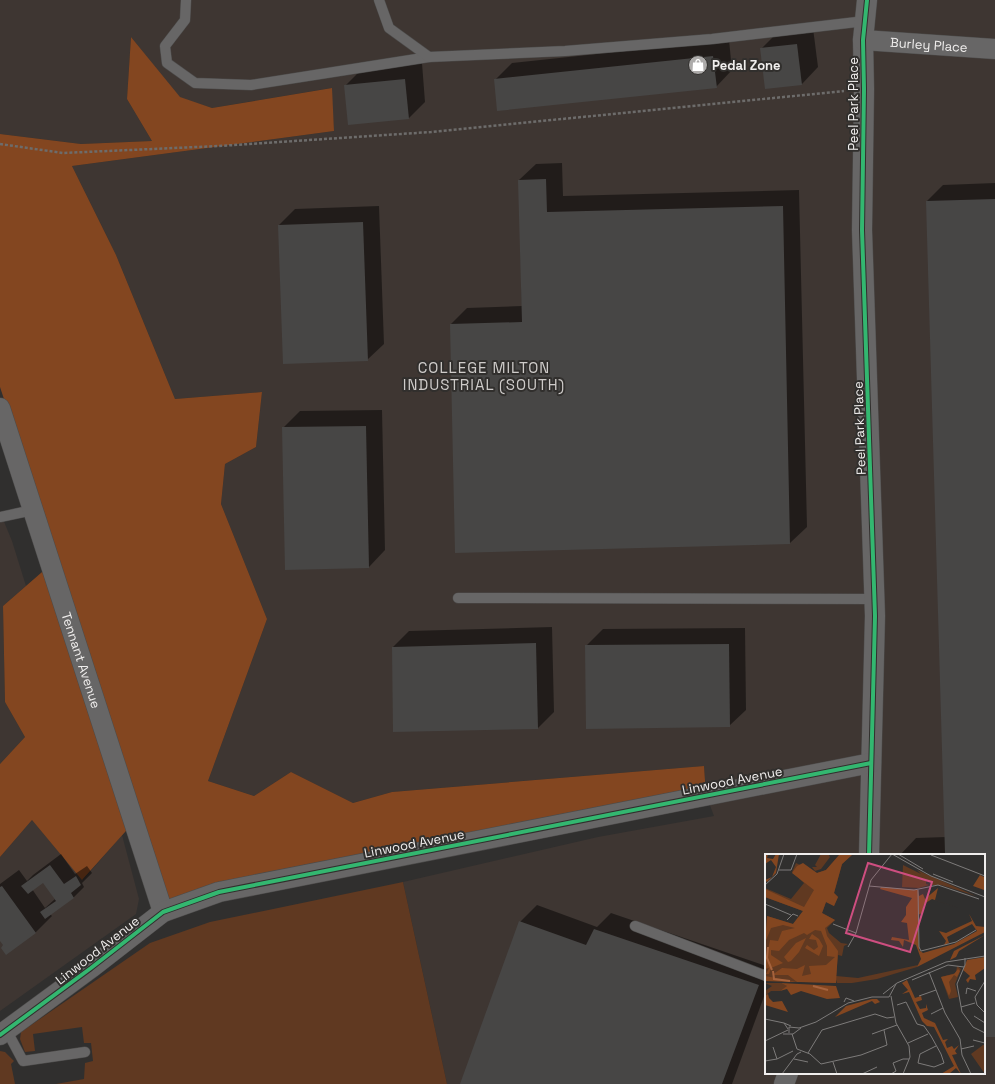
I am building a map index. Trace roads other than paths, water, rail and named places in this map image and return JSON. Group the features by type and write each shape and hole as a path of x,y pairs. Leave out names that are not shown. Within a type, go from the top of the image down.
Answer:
{"street":[{"name":"Peel Park Place","path":"867,0 864,30 862,230 875,599 869,854"},
{"name":"Burley Place","path":"864,30 995,49"},
{"name":"Tennant Avenue","path":"0,408 163,912"},
{"name":"Linwood Avenue","path":"3,1033 91,968 163,912 219,892 871,763"},
{"path":"784,1084 788,1074"}],"lane":[{"path":"186,0 186,20 165,46 166,57 167,63 195,83 251,85 429,57 565,50 864,30"},
{"path":"380,0 389,28 429,57"},
{"path":"0,517 33,510"},
{"path":"458,598 875,599"},
{"path":"635,926 765,976"},
{"path":"3,1033 23,1060 85,1052"}],"place":[{"name":"Pedal Zone","path":"698,65"}],"district":[{"name":"COLLEGE MILTON INDUSTRIAL (SOUTH)","path":"484,376"}]}
